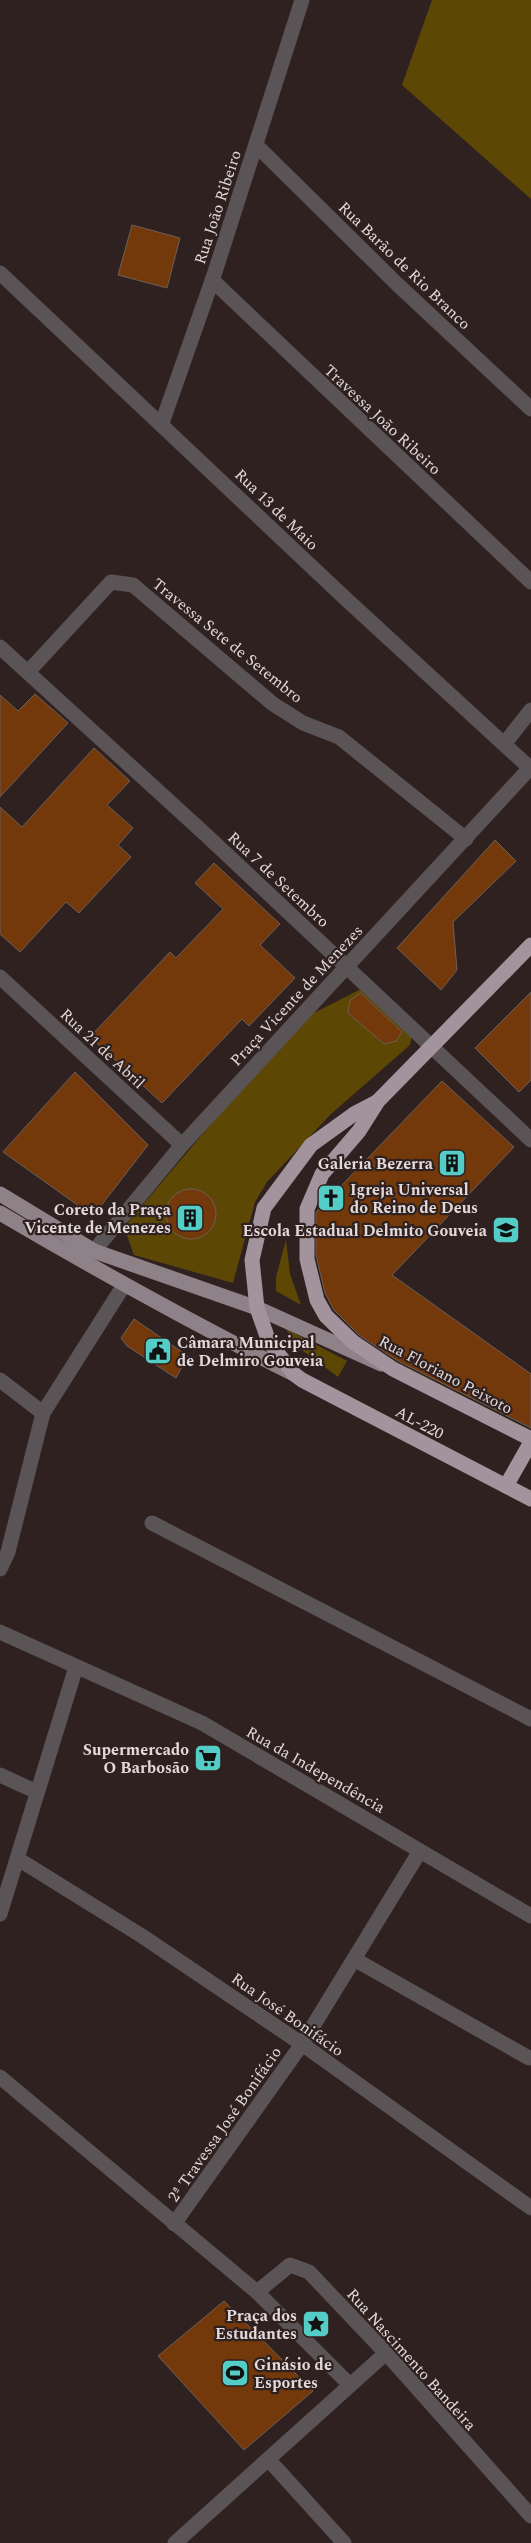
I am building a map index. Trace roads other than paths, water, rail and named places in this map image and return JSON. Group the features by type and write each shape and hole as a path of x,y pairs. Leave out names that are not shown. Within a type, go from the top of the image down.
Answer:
{"highway":[{"name":"Rua Floriano Peixoto","path":"531,946 378,1101 359,1131 322,1174 307,1209 307,1259 317,1300 326,1316 353,1342 393,1368 531,1440"},
{"name":"Rua Floriano Peixoto","path":"294,1374 269,1342 257,1308 252,1260 264,1208 311,1145 354,1114 378,1101"},
{"name":"AL-220","path":"294,1374 531,1500"},
{"path":"506,1486 531,1440"}],"main road":[{"path":"0,1194 94,1251 257,1308 362,1357 393,1368"},
{"path":"0,1213 209,1332 294,1374"}],"street":[{"name":"Rua João Ribeiro","path":"162,423 212,280 302,0"},
{"name":"Rua Barão de Rio Branco","path":"256,145 397,284 531,409"},
{"name":"Rua 13 de Maio","path":"0,273 162,423 347,600 505,743 531,769"},
{"name":"Travessa João Ribeiro","path":"212,280 531,582"},
{"name":"Travessa Sete de Setembro","path":"28,672 112,582 133,585 273,704 303,722 339,737 466,839"},
{"name":"Rua 7 de Setembro","path":"0,647 346,965 531,1140"},
{"path":"505,743 531,710"},
{"name":"Praça Vicente de Menezes","path":"94,1251 182,1145 346,965 531,769"},
{"name":"Rua 21 de Abril","path":"0,977 182,1145"},
{"path":"0,1569 8,1552 43,1412 124,1285"},
{"path":"0,1380 43,1412"},
{"path":"152,1523 531,1719"},
{"name":"Rua da Independência","path":"0,1632 202,1723 531,1916"},
{"path":"0,1914 76,1667"},
{"path":"0,1775 37,1792"},
{"name":"2ª Travessa José Bonifácio","path":"174,2224 302,2044 420,1851"},
{"name":"Rua José Bonifácio","path":"18,1859 142,1936 302,2044 531,2208"},
{"path":"354,1959 529,2058"},
{"path":"0,2078 257,2292 350,2385"},
{"name":"Rua Nascimento Bandeira","path":"257,2292 290,2265 295,2265 309,2272 386,2353 531,2516"},
{"path":"175,2543 386,2353"},
{"path":"268,2459 344,2543"}],"place":[{"name":"Galeria Bezerra","path":"452,1163"},
{"name":"Igreja Universal do Reino de Deus","path":"331,1198"},
{"name":"Coreto da Praça Vicente de Menezes","path":"190,1218"},
{"name":"Escola Estadual Delmito Gouveia","path":"506,1230"},
{"name":"Câmara Municipal de Delmiro Gouveia","path":"158,1351"},
{"name":"Supermercado O Barbosão","path":"208,1758"},
{"name":"Praça dos Estudantes","path":"316,2324"},
{"name":"Ginásio de Esportes","path":"235,2373"}]}
